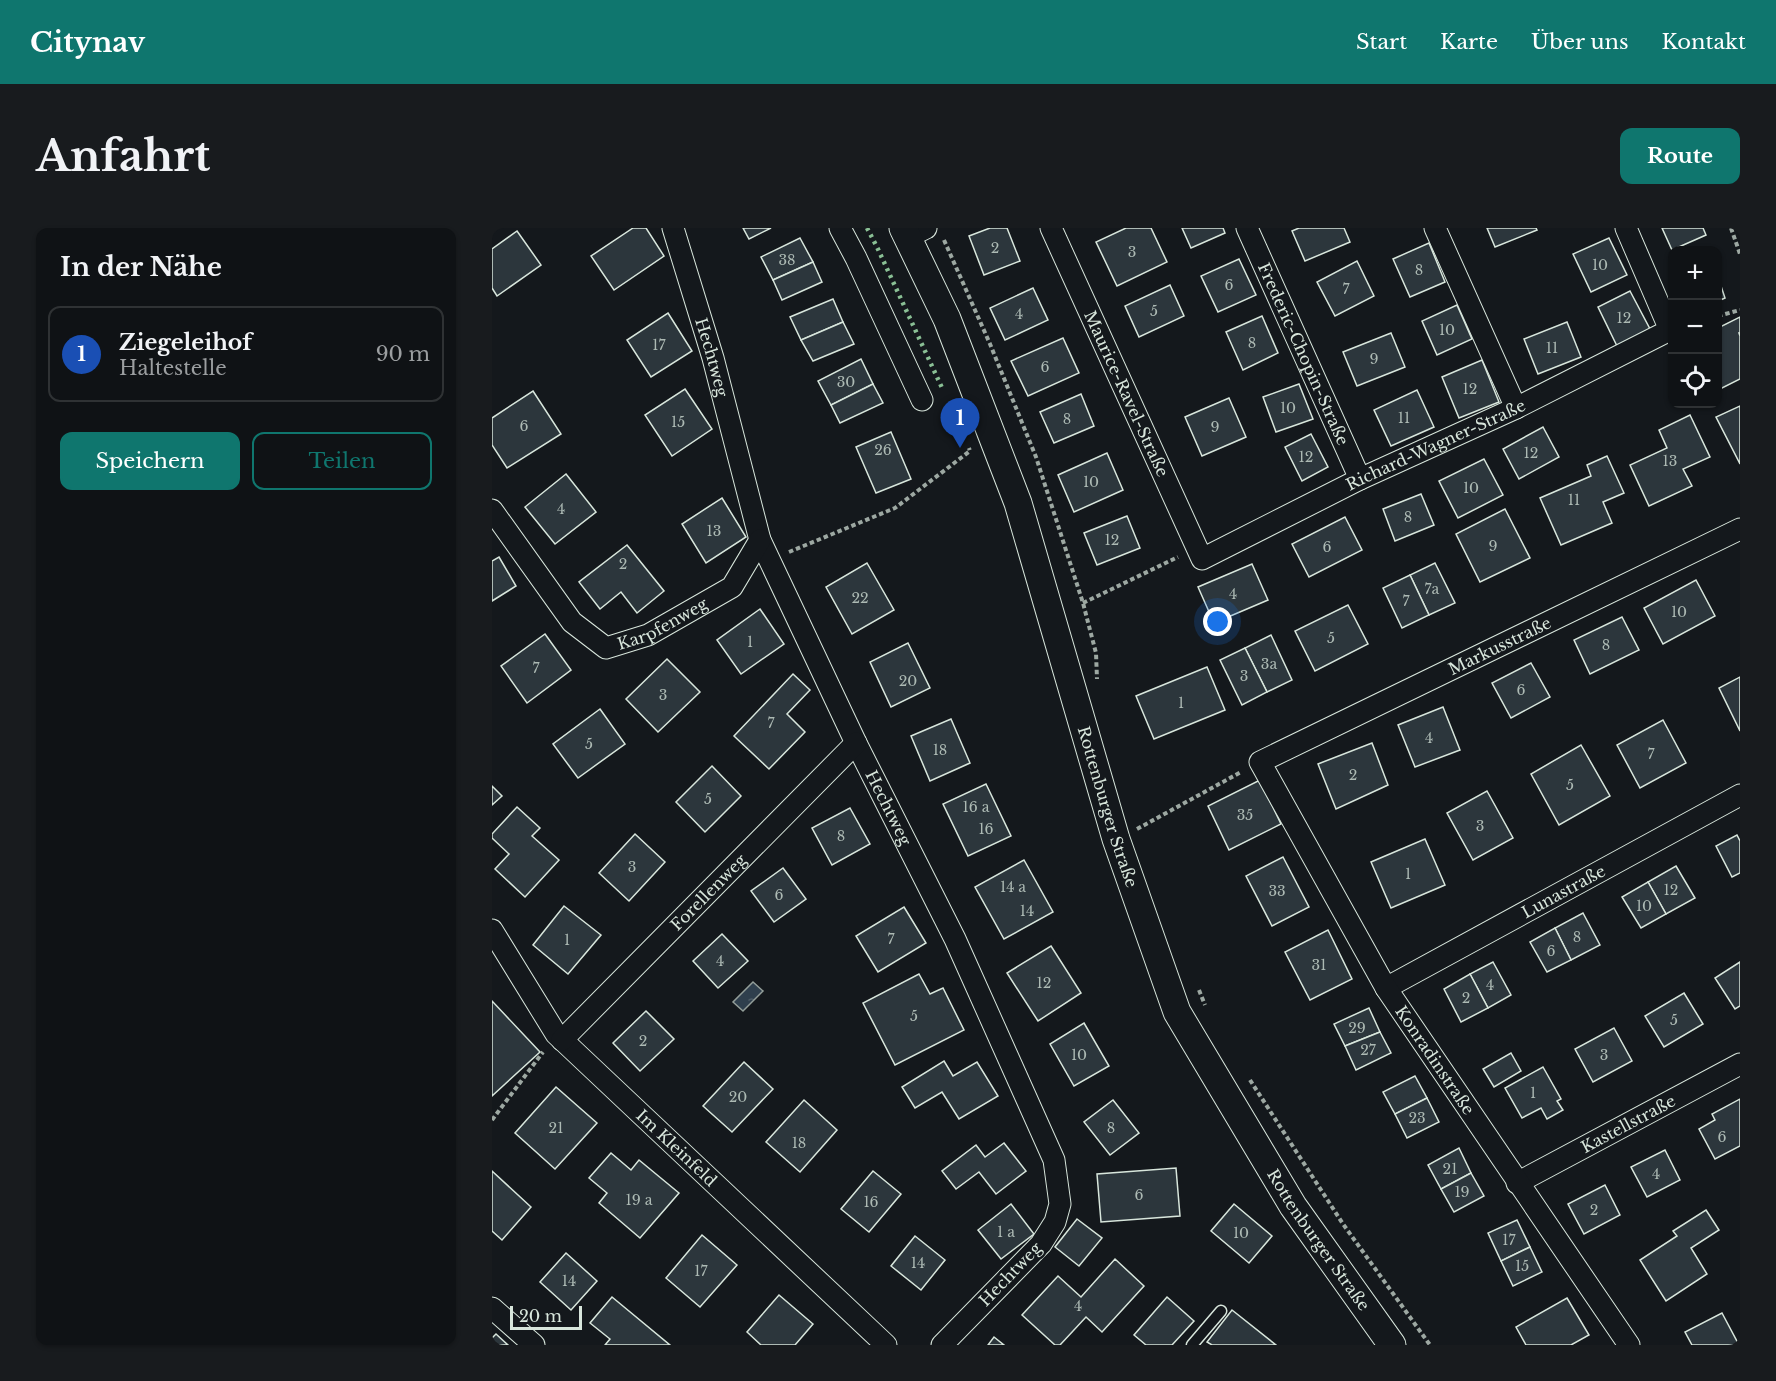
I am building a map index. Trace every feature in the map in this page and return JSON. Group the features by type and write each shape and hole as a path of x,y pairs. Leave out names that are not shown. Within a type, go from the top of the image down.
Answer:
{"street":[{"name":"Hechtweg","path":"673,228 713,358 760,540 855,743 955,939 1054,1160 1060,1204 1054,1222 1041,1244 942,1345"},
{"path":"840,228 922,400"},
{"name":"Maurice-Ravel-Straße","path":"1051,228 1200,554"},
{"name":"Frederic-Chopin-Straße","path":"1247,228 1360,479"},
{"path":"1435,228 1515,408"},
{"name":"Richard-Wagner-Straße","path":"1200,554 1515,408 1670,330 1626,228"},
{"name":"Rottenburger Straße","path":"920,233 947,320 1018,503 1127,834 1177,1012 1293,1206 1392,1345"},
{"name":"Karpfenweg","path":"492,510 572,622 606,648 648,635 732,587 760,540"},
{"name":"Markusstraße","path":"1260,762 1740,529"},
{"name":"Forellenweg","path":"559,1037 855,743"},
{"name":"Konradinstraße","path":"1260,762 1386,988 1629,1345"},
{"name":"Lunastraße","path":"1386,988 1740,795"},
{"name":"Im Kleinfeld","path":"492,930 559,1037 886,1345"},
{"name":"Kastellstraße","path":"1517,1183 1740,1064"},
{"path":"492,1308 534,1345"}],"lane":[{"path":"1192,1345 1221,1311"}],"path":[{"path":"1731,228 1740,254"},
{"path":"920,233 990,344 1036,457 1083,603 1096,653 1098,689"},
{"path":"1722,315 1740,310"},
{"path":"769,561 895,508 970,451 966,441"},
{"path":"1083,603 1200,554"},
{"path":"1127,834 1260,762"},
{"path":"1127,834 1135,818"},
{"path":"1195,981 1208,1014"},
{"path":"492,1120 559,1037"},
{"path":"1248,1076 1343,1224 1430,1345"}],"water":[{"path":"753,982 763,991 743,1011 733,1002"}],"building":[{"path":"633,228 646,228 664,256 614,290 591,256"},
{"path":"743,228 771,228 749,239"},
{"path":"990,228 1007,228 1020,261 984,275 969,236"},
{"path":"1126,228 1151,228 1167,262 1117,286 1096,242"},
{"path":"1182,228 1223,228 1225,233 1191,248"},
{"path":"1299,228 1344,228 1350,242 1305,261 1292,231"},
{"path":"1487,228 1536,228 1537,230 1495,247"},
{"path":"1662,228 1703,228 1706,235 1681,246 1670,246"},
{"path":"517,231 541,265 497,296 492,288 492,249"},
{"path":"800,238 813,262 773,280 761,257"},
{"path":"1609,238 1627,275 1591,292 1573,254"},
{"path":"1429,243 1445,282 1410,297 1393,259"},
{"path":"1239,259 1256,295 1218,312 1201,276"},
{"path":"1357,261 1374,296 1335,316 1317,282"},
{"path":"813,262 822,282 782,300 773,280"},
{"path":"1170,285 1184,316 1139,337 1125,306"},
{"path":"1033,288 1048,320 1005,340 990,308"},
{"path":"1630,291 1650,329 1617,346 1598,307"},
{"path":"833,299 843,322 801,340 790,317"},
{"path":"1457,305 1472,339 1437,355 1422,321"},
{"path":"668,313 692,351 651,377 627,340"},
{"path":"1262,316 1278,353 1243,370 1226,332"},
{"path":"1740,317 1740,379 1722,388 1722,354 1722,326"},
{"path":"843,322 854,344 813,361 801,340"},
{"path":"1567,322 1581,357 1538,374 1524,339"},
{"path":"1391,333 1405,367 1357,386 1343,352"},
{"path":"1063,338 1079,373 1028,396 1011,361"},
{"path":"861,359 873,384 831,405 818,381"},
{"path":"1482,360 1499,402 1459,418 1442,377"},
{"path":"873,384 883,403 840,423 831,405"},
{"path":"1299,384 1313,419 1276,432 1263,397"},
{"path":"685,389 712,429 672,456 645,415"},
{"path":"1417,390 1434,427 1391,446 1374,410"},
{"path":"533,391 561,434 507,468 492,445 492,418"},
{"path":"1081,394 1094,426 1054,443 1040,412"},
{"path":"1229,398 1246,437 1202,456 1185,417"},
{"path":"1740,406 1740,464 1716,417"},
{"path":"1690,415 1710,457 1683,469 1692,486 1649,506 1630,465 1667,448 1659,430"},
{"path":"1543,427 1559,457 1519,479 1503,449"},
{"path":"891,432 911,479 876,493 856,447"},
{"path":"1311,434 1328,467 1302,481 1285,447"},
{"path":"1107,453 1123,490 1074,512 1058,475"},
{"path":"1607,456 1624,493 1603,502 1612,523 1561,545 1540,498 1591,476 1587,465"},
{"path":"1484,459 1503,495 1458,518 1439,481"},
{"path":"566,474 596,512 555,544 525,507"},
{"path":"1421,494 1434,525 1395,541 1383,509"},
{"path":"722,498 746,537 706,563 682,524"},
{"path":"1505,509 1530,558 1480,582 1456,534"},
{"path":"1127,516 1140,548 1097,565 1084,533"},
{"path":"1345,517 1362,550 1309,577 1292,544"},
{"path":"627,545 664,591 637,613 621,592 600,609 579,582"},
{"path":"499,557 516,586 492,601 492,561"},
{"path":"867,563 894,610 852,634 826,587"},
{"path":"1435,563 1455,603 1429,615 1410,575"},
{"path":"1252,564 1268,600 1214,623 1198,587"},
{"path":"1410,575 1429,615 1402,628 1383,588"},
{"path":"1696,580 1715,616 1663,644 1644,608"},
{"path":"1348,605 1368,644 1315,671 1295,631"},
{"path":"760,609 784,644 741,674 717,640"},
{"path":"1622,617 1639,650 1590,674 1574,640"},
{"path":"545,634 571,670 527,703 501,666"},
{"path":"1271,635 1292,680 1267,692 1245,648"},
{"path":"908,643 930,688 891,707 870,662"},
{"path":"1245,648 1267,692 1242,705 1220,660"},
{"path":"667,659 700,692 658,732 626,699"},
{"path":"1531,663 1550,697 1511,718 1492,683"},
{"path":"1207,667 1225,710 1154,739 1136,696"},
{"path":"793,674 810,690 787,714 805,732 769,769 734,736"},
{"path":"1740,677 1740,731 1719,688"},
{"path":"1443,707 1460,750 1415,767 1398,725"},
{"path":"600,709 625,744 578,778 553,744"},
{"path":"951,719 970,763 930,781 911,736"},
{"path":"1663,720 1686,763 1640,788 1617,745"},
{"path":"1372,743 1388,785 1336,809 1318,764"},
{"path":"1581,745 1610,796 1559,825 1531,774"},
{"path":"712,766 741,796 705,832 676,802"},
{"path":"1260,780 1281,824 1229,850 1208,806"},
{"path":"986,784 1011,836 968,856 943,804"},
{"path":"492,786 502,796 492,805"},
{"path":"1487,791 1513,838 1473,860 1447,813"},
{"path":"517,807 540,828 532,836 559,860 525,897 495,869 509,854 492,838 492,834"},
{"path":"850,808 870,844 832,865 812,828"},
{"path":"635,834 665,862 629,901 599,873"},
{"path":"1737,835 1740,841 1740,873 1732,877 1716,846"},
{"path":"1425,839 1445,885 1391,908 1371,862"},
{"path":"1283,857 1309,907 1272,926 1246,876"},
{"path":"1024,860 1053,912 1004,939 975,887"},
{"path":"1676,866 1695,898 1666,914 1648,882"},
{"path":"783,868 806,899 774,922 751,891"},
{"path":"1648,882 1666,914 1641,928 1622,897"},
{"path":"564,906 601,935 568,974 533,945"},
{"path":"904,907 926,943 878,972 856,936"},
{"path":"1583,913 1600,945 1571,960 1555,928"},
{"path":"1555,928 1571,960 1547,972 1530,942"},
{"path":"1328,930 1352,979 1310,1000 1285,952"},
{"path":"722,934 748,961 718,988 693,961"},
{"path":"1051,946 1081,993 1038,1021 1007,973"},
{"path":"1493,962 1511,995 1488,1008 1470,974"},
{"path":"1740,962 1740,1006 1735,1009 1715,978"},
{"path":"919,974 930,994 943,988 964,1030 895,1065 863,1003"},
{"path":"1470,974 1488,1008 1461,1022 1444,989"},
{"path":"1684,993 1703,1024 1664,1047 1645,1016"},
{"path":"492,1001 540,1052 492,1096"},
{"path":"1369,1008 1380,1032 1345,1046 1334,1024"},
{"path":"646,1011 674,1039 640,1071 613,1043"},
{"path":"1084,1023 1109,1066 1074,1086 1050,1044"},
{"path":"1614,1028 1632,1061 1593,1082 1575,1049"},
{"path":"1380,1032 1391,1053 1356,1070 1345,1046"},
{"path":"1511,1053 1521,1071 1494,1087 1483,1069"},
{"path":"944,1061 953,1076 977,1062 998,1096 959,1119 942,1092 915,1108 902,1087"},
{"path":"744,1062 773,1089 732,1132 703,1106"},
{"path":"1543,1067 1561,1099 1557,1101 1563,1110 1547,1119 1541,1108 1522,1118 1505,1088"},
{"path":"1415,1076 1427,1098 1395,1114 1383,1092"},
{"path":"556,1087 597,1123 555,1169 515,1133"},
{"path":"1427,1098 1439,1122 1407,1138 1395,1114"},
{"path":"1740,1099 1740,1146 1715,1159 1699,1129 1715,1120 1712,1114"},
{"path":"804,1100 837,1130 800,1172 766,1142"},
{"path":"1113,1100 1139,1133 1110,1155 1084,1122"},
{"path":"1004,1143 1026,1171 996,1194 979,1172 956,1189 942,1171 976,1145 985,1157"},
{"path":"1459,1148 1471,1173 1441,1189 1428,1165"},
{"path":"1665,1150 1680,1180 1647,1197 1631,1167"},
{"path":"611,1153 631,1170 639,1160 679,1193 640,1238 599,1203 607,1193 589,1178"},
{"path":"1176,1168 1180,1216 1101,1222 1097,1174"},
{"path":"492,1171 531,1207 502,1240 492,1231"},
{"path":"873,1171 901,1194 869,1232 841,1209"},
{"path":"1471,1173 1484,1196 1454,1212 1441,1189"},
{"path":"1605,1185 1620,1215 1584,1234 1568,1204"},
{"path":"1011,1204 1034,1234 1001,1259 978,1230"},
{"path":"1234,1204 1272,1236 1249,1263 1211,1231"},
{"path":"1706,1210 1719,1230 1691,1248 1707,1274 1666,1301 1640,1260 1677,1236 1673,1231"},
{"path":"1077,1219 1102,1238 1079,1266 1055,1247"},
{"path":"1517,1220 1530,1247 1501,1261 1488,1233"},
{"path":"702,1235 737,1265 700,1307 666,1278"},
{"path":"915,1236 945,1260 921,1290 891,1266"},
{"path":"1530,1247 1542,1272 1513,1286 1501,1261"},
{"path":"566,1253 597,1281 571,1310 540,1282"},
{"path":"1115,1259 1144,1286 1102,1332 1086,1317 1060,1345 1055,1345 1022,1315 1058,1276 1081,1297"},
{"path":"779,1295 813,1324 795,1345 761,1345 747,1332"},
{"path":"612,1297 670,1345 605,1345 610,1339 590,1323"},
{"path":"1167,1297 1194,1321 1172,1345 1146,1345 1134,1335"},
{"path":"1567,1298 1589,1335 1571,1345 1526,1345 1516,1327"},
{"path":"1232,1310 1276,1345 1212,1345 1207,1342"},
{"path":"1722,1313 1739,1345 1692,1345 1685,1332"},
{"path":"496,1334 508,1345 492,1345 492,1338"},
{"path":"994,1337 1004,1345 988,1345"}],"hedge":[{"path":"867,228 943,390"}],"place":[{"name":"Ziegeleihof","path":"960,448"}]}
